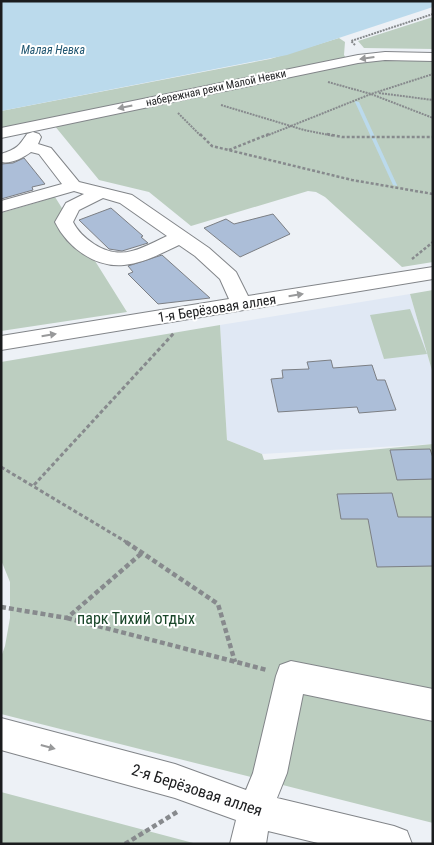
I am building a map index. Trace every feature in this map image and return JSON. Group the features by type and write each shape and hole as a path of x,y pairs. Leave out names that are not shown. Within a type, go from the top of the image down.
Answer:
{"street":[{"name":"набережная реки Малой Невки","path":"1,133 358,59 402,52 433,57"},
{"path":"6,158 23,151 30,141 45,151 73,186"},
{"path":"1,207 73,186 126,199 202,252 229,276 241,304"},
{"path":"102,192 72,207 64,222 70,234 97,255 116,261 130,260 180,237"},
{"name":"1-я Берёзовая аллея","path":"1,343 433,273"},
{"path":"248,844 255,810 270,772 291,676 433,705"},
{"name":"2-я Берёзовая аллея","path":"1,734 176,781 255,810 394,844"}],"path":[{"path":"360,44 353,44 351,40 433,14"},
{"path":"228,150 294,126 376,92 433,74"},
{"path":"327,82 371,94 433,118"},
{"path":"376,92 433,100"},
{"path":"221,105 304,130 342,137 433,137"},
{"path":"173,108 212,146 352,180 433,194"},
{"path":"412,258 433,242"},
{"path":"34,485 177,330"},
{"path":"1,467 34,485 143,552 218,604 235,662"},
{"path":"67,618 143,552"},
{"path":"1,607 67,618 291,676"},
{"path":"125,844 182,809"}],"shaded area":[{"path":"410,294 433,374 433,444 262,454 227,440 220,325"}],"green space":[{"path":"433,17 433,49 364,48 358,41"},
{"path":"339,38 345,42 344,55 346,58 1,129 1,111 270,59"},
{"path":"433,58 433,262 402,267 325,197 316,192 308,191 191,226 149,192 99,180 54,125 364,60"},
{"path":"55,197 127,312 1,331 1,213"},
{"path":"433,290 433,374 410,294"},
{"path":"410,309 427,354 384,359 370,315"},
{"name":"парк Тихий отдых","path":"220,325 227,440 262,454 264,460 433,444 433,823 1,714 1,657 10,618 10,582 1,560 1,362"},
{"path":"1,792 197,844 1,844"}],"water":[{"name":"Малая Невка","path":"1,1 433,1 433,7 287,55 1,111"}],"building":[{"path":"24,158 45,184 32,187 33,190 1,199 1,164 13,163"},
{"path":"111,208 143,236 141,237 148,243 122,251 109,249 79,220"},
{"path":"273,214 290,234 240,257 204,228 226,219 234,224"},
{"path":"162,255 210,298 158,304 128,274 133,272 128,266"},
{"path":"331,360 333,368 372,365 377,380 385,380 396,410 359,413 357,407 278,412 271,379 283,378 282,370 309,369 307,362"},
{"path":"430,449 433,458 433,479 397,480 390,450"},
{"path":"392,493 398,517 433,517 433,566 377,567 368,519 341,519 337,494"}],"waterway":[{"path":"357,102 395,185"}]}
